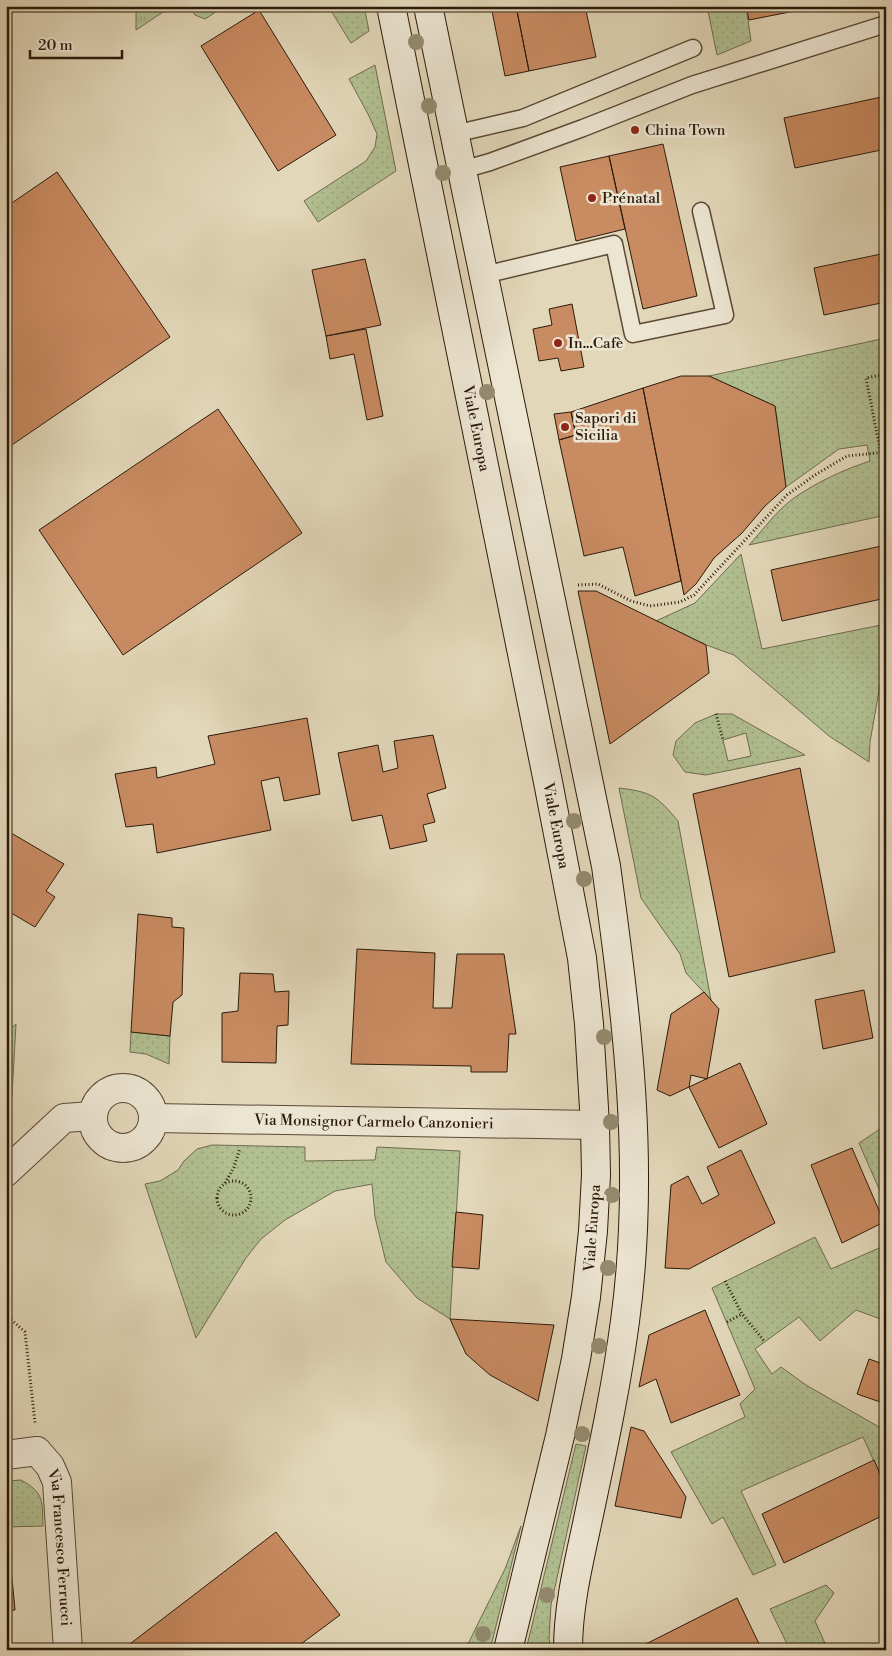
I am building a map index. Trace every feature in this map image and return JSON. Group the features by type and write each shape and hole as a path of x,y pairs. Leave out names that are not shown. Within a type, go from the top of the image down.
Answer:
{"main road":[{"name":"Viale Europa","path":"391,6 548,782 582,958 589,1024 596,1175 594,1231 586,1296 576,1359 508,1650"},
{"path":"429,7 606,866 619,963 632,1087 635,1162 634,1235 625,1320 615,1388 574,1586 568,1650"},
{"path":"130,1088 140,1093 147,1100 152,1108 153,1118 152,1128 147,1137 139,1144 119,1149 101,1140 95,1132 92,1116 96,1103 103,1095 111,1090 130,1088"},
{"path":"6,1172 64,1118 92,1116"},
{"name":"Via Monsignor Carmelo Canzonieri","path":"153,1118 595,1125"},
{"path":"6,1455 38,1451"},
{"name":"Via Francesco Ferrucci","path":"38,1451 50,1466 57,1482 68,1650"}],"lane":[{"path":"462,170 490,162 583,128 692,85 886,24"},
{"path":"454,134 523,118 693,48"},
{"path":"484,275 614,244 633,334 725,315 701,211"}],"path":[{"path":"886,374 866,378 886,480"},
{"path":"577,585 598,584 631,601 650,606 680,602 694,595 787,495 815,475 847,456 886,452"},
{"path":"716,714 722,740"},
{"path":"224,1183 236,1181 246,1186 250,1191 251,1202 245,1212 234,1216 220,1208 217,1203 218,1192 234,1167 241,1145"},
{"path":"725,1281 742,1314 765,1342"},
{"path":"727,1322 742,1314"},
{"path":"6,1315 25,1332 38,1451"}],"green space":[{"path":"136,6 172,6 136,30"},
{"path":"189,6 225,6 205,19 195,15"},
{"path":"328,6 364,6 369,31 351,43"},
{"path":"707,6 746,6 751,41 717,55"},
{"path":"375,65 396,171 318,222 304,201 366,161 375,147 377,134 349,79"},
{"path":"886,338 886,515 749,545 776,514 794,498 830,477 870,461 867,445 839,449 786,487 775,406 709,376"},
{"path":"741,554 762,649 886,624 886,671 882,674 870,742 869,762 829,736 734,655 706,645 656,621 695,603"},
{"path":"716,714 732,714 805,755 706,775 685,772 673,755 676,741 695,723","holes":["746,733 751,756 728,761 723,740"]},
{"path":"619,788 639,791 653,797 665,806 678,821 711,1000 686,973 680,954 641,898"},
{"path":"16,1024 12,1095 6,1095 6,1033"},
{"path":"131,1032 170,1036 169,1064 146,1054 130,1052"},
{"path":"880,1129 886,1129 886,1205 859,1143"},
{"path":"212,1145 305,1147 305,1161 375,1160 377,1147 460,1151 450,1319 417,1298 386,1262 375,1217 372,1184 335,1191 285,1220 261,1239 246,1258 196,1338 145,1184 160,1181 178,1170 184,1161 197,1149"},
{"path":"815,1237 831,1269 886,1245 886,1321 856,1310 820,1341 799,1317 755,1349 772,1374 781,1367 806,1385 886,1431 886,1488 863,1437 741,1491 776,1565 753,1575 723,1517 712,1524 671,1452 745,1417 740,1404 755,1389 712,1288"},
{"path":"576,1444 586,1446 551,1605 549,1638 551,1650 526,1650"},
{"path":"21,1480 34,1489 41,1499 43,1526 6,1527 6,1481"},
{"path":"521,1526 490,1650 465,1650 505,1569"},
{"path":"826,1585 834,1593 815,1621 828,1650 790,1650 770,1609"}],"building":[{"path":"491,6 516,6 529,71 505,76"},
{"path":"516,6 585,6 596,57 529,71"},
{"path":"746,6 815,6 815,7 749,20"},
{"path":"259,10 336,135 278,171 201,46"},
{"path":"886,96 886,149 795,168 784,118"},
{"path":"663,144 697,296 643,309 609,156"},
{"name":"Prénatal","path":"609,156 625,229 576,241 560,167"},
{"path":"57,172 170,337 6,449 6,207"},
{"path":"886,253 886,302 824,315 814,268"},
{"path":"365,259 381,325 326,336 312,270"},
{"name":"In...Cafè","path":"572,304 584,367 561,371 558,358 539,361 533,329 552,325 549,309"},
{"path":"366,329 383,416 367,420 354,354 330,359 326,336"},
{"path":"681,376 709,376 775,406 786,487 765,506 742,533 714,558 696,584 684,595 643,388"},
{"path":"643,388 681,581 635,596 623,547 584,556 559,440 576,435 571,412"},
{"path":"218,409 302,533 123,655 39,530"},
{"path":"571,412 576,435 559,440 554,414"},
{"path":"886,545 886,598 782,621 771,570"},
{"path":"578,591 596,591 706,645 709,673 610,744"},
{"path":"307,718 320,794 284,801 279,777 261,781 271,830 157,853 153,824 126,827 115,774 156,767 157,778 215,764 208,736"},
{"path":"433,735 446,788 427,794 435,822 423,825 427,841 390,849 382,815 352,821 338,753 378,745 383,772 398,768 394,741"},
{"path":"800,768 835,952 729,977 693,794"},
{"path":"6,830 64,864 46,891 55,897 35,927 6,910"},
{"path":"138,914 172,918 172,927 184,928 182,995 173,1002 170,1036 131,1032"},
{"path":"357,949 435,953 433,1008 452,1008 457,954 504,954 516,1034 509,1034 507,1072 471,1072 471,1066 351,1064"},
{"path":"6,971 8,1003 6,1003"},
{"path":"240,973 273,974 275,992 289,991 288,1025 277,1026 276,1063 222,1062 222,1013 238,1011"},
{"path":"864,990 873,1038 823,1049 815,1000"},
{"path":"704,992 719,1009 707,1079 691,1075 689,1087 670,1096 657,1090 671,1014"},
{"path":"740,1063 767,1124 719,1148 689,1087"},
{"path":"852,1148 884,1222 842,1243 811,1165"},
{"path":"741,1150 775,1223 689,1269 665,1268 671,1185 688,1176 702,1204 719,1195 707,1167"},
{"path":"456,1212 483,1215 479,1269 452,1267"},
{"path":"705,1310 740,1395 671,1423 656,1379 639,1387 649,1335"},
{"path":"450,1319 554,1325 538,1401 490,1375 466,1354"},
{"path":"869,1359 886,1365 886,1404 857,1394"},
{"path":"631,1427 644,1431 686,1497 681,1518 615,1506"},
{"path":"874,1460 886,1488 886,1514 784,1563 762,1514"},
{"path":"276,1532 340,1615 293,1650 122,1650"},
{"path":"6,1546 9,1546 15,1610 6,1611"},
{"path":"737,1598 762,1650 634,1650"}],"place":[{"name":"China Town","path":"635,130"},
{"name":"Prénatal","path":"592,198"},
{"name":"In...Cafè","path":"558,343"},
{"name":"Sapori di Sicilia","path":"565,427"}]}
